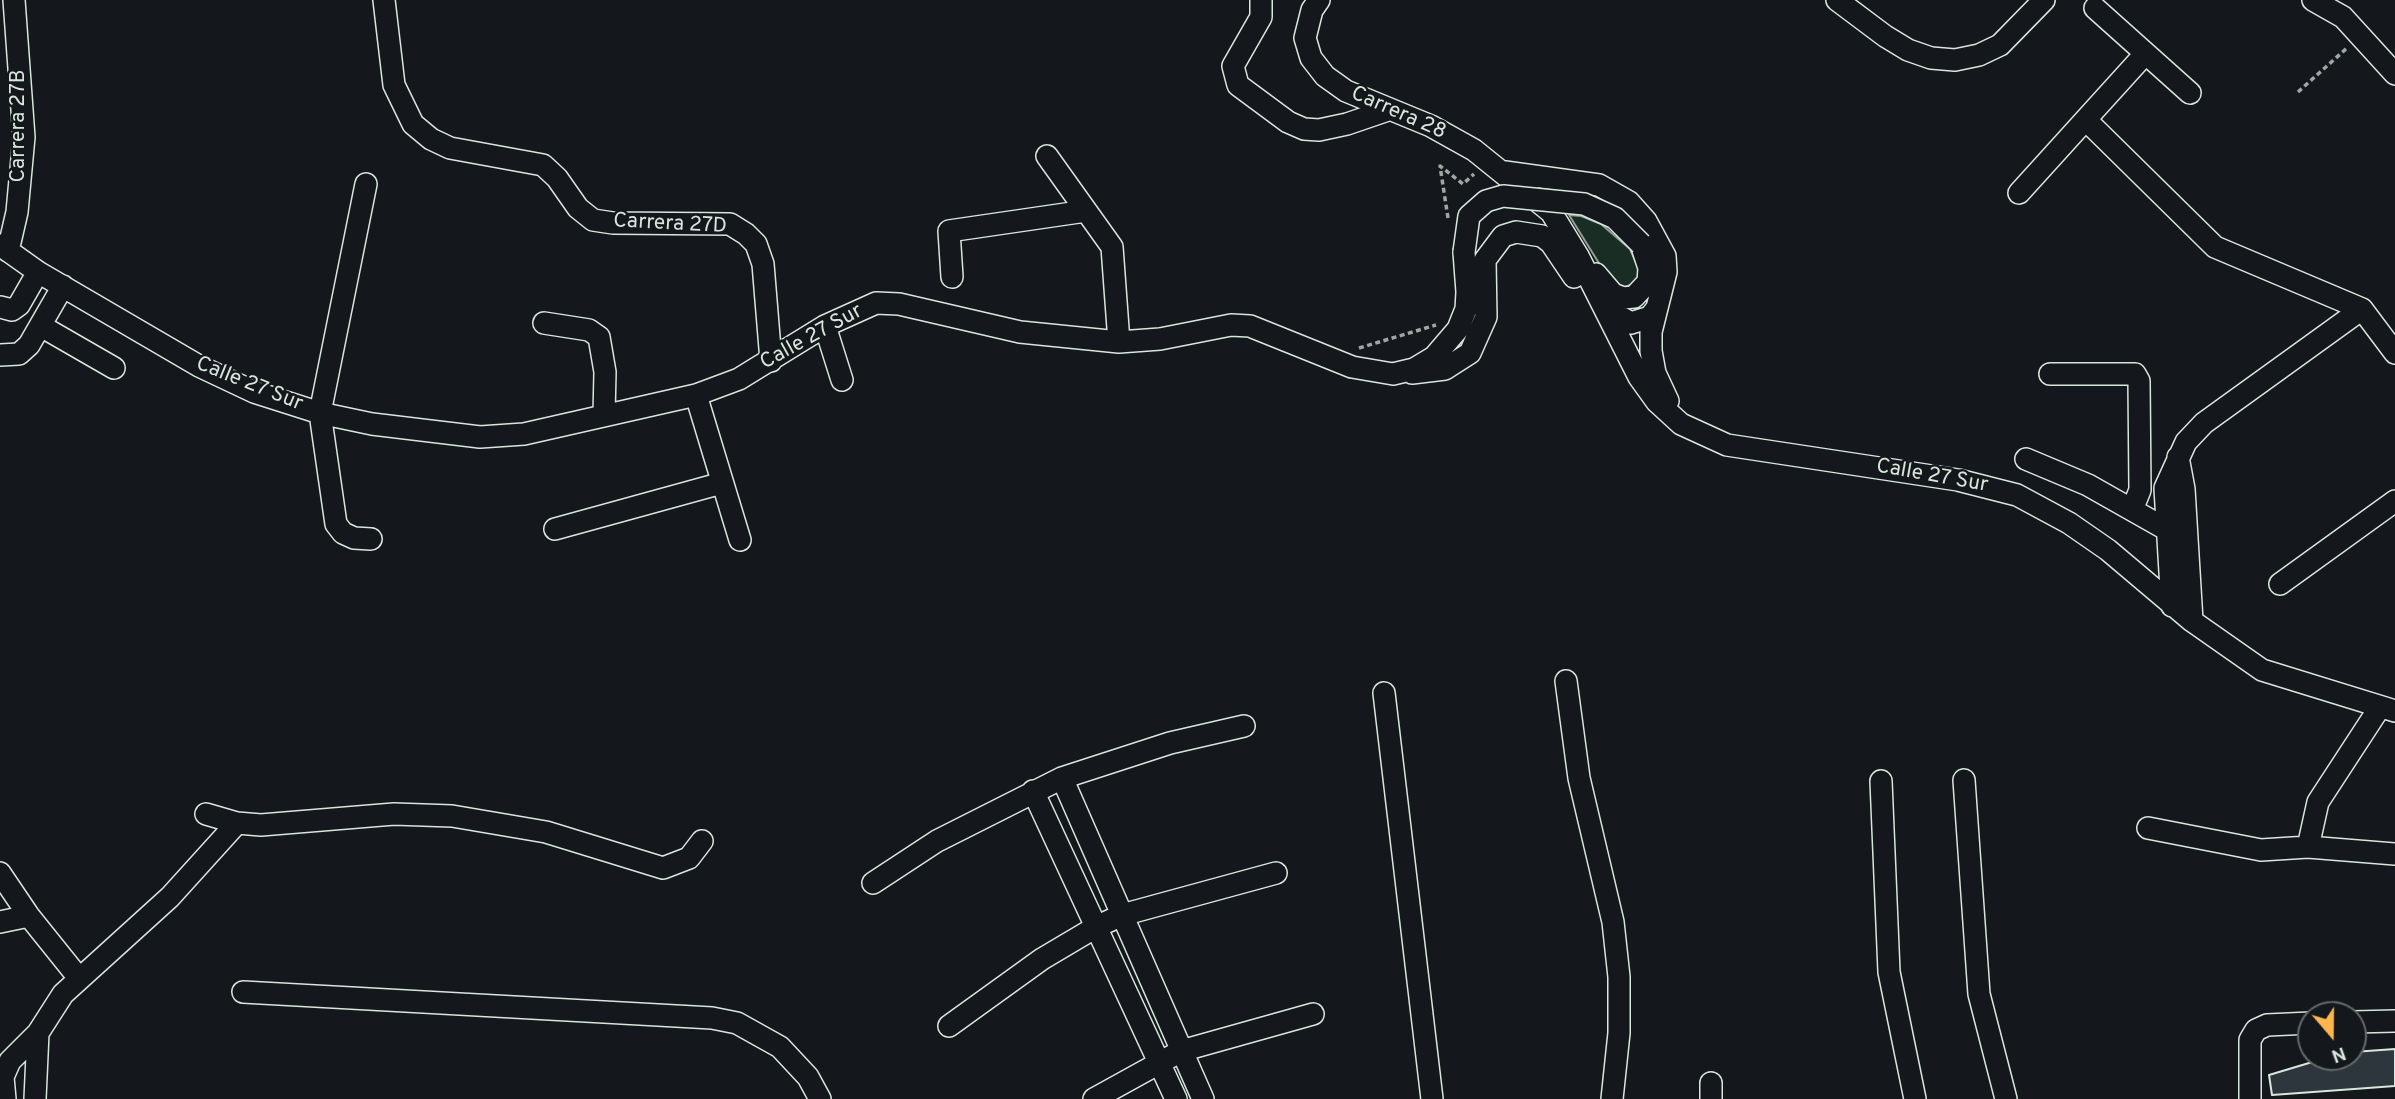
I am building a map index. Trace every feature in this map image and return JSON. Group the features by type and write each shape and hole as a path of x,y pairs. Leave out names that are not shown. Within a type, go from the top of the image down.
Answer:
{"street":[{"name":"Carrera 27B","path":"4,248 19,200 24,137 14,0"},
{"name":"Carrera 27D","path":"384,0 394,85 413,124 430,139 450,148 543,165 557,178 578,208 593,220 613,223 730,224 746,234 756,244 763,264 771,361"},
{"path":"1261,0 1261,17 1233,66 1238,85 1288,122 1304,129 1319,130 1347,124 1388,110"},
{"name":"Carrera 28","path":"1319,0 1312,10 1305,38 1311,58 1325,76 1346,91 1432,126 1474,150"},
{"path":"1838,0 1908,50 1931,58 1955,60 1979,55 2000,46 2044,0"},
{"path":"2314,0 2343,17 2395,74"},
{"path":"2095,8 2190,93"},
{"path":"2019,193 2146,54"},
{"path":"2087,121 2216,247 2362,309 2395,353"},
{"name":"Calle 27 Sur","path":"1474,150 1542,204 1563,230 1639,377 1657,402 1694,432 1727,445 1994,487 2025,499 2069,523 2140,576 2172,606 2262,670 2387,709"},
{"path":"1047,156 1112,247 1119,342"},
{"path":"1500,170 1531,177 1599,185 1629,202 1660,242 1665,256 1665,279 1657,308 1651,351 1656,373 1673,409 1694,432"},
{"path":"366,184 320,413 336,524 343,533 354,538 371,539"},
{"path":"1393,374 1413,369 1434,357 1458,329 1466,309 1464,252 1469,216 1486,201 1503,196 1584,204 1615,218 1641,244 1665,279"},
{"path":"952,277 949,231 1086,211"},
{"path":"1563,230 1612,294 1623,298 1634,297 1648,282 1649,268 1641,244"},
{"path":"1393,374 1445,369 1470,353 1486,317 1485,260 1503,236 1529,232 1551,243 1639,377"},
{"name":"Calle 27 Sur","path":"4,248 38,272 225,380 320,413 372,424 480,437 524,434 696,395 739,379 825,326 876,303 899,304 1020,332 1119,342 1231,325 1250,327 1352,367 1393,374"},
{"path":"0,307 12,310 19,305 38,272"},
{"path":"0,355 19,354 41,326 63,286"},
{"path":"1604,307 1614,316 1631,323 1650,317 1657,308"},
{"path":"2172,606 2170,563 2178,537 2184,489 2178,457 2186,442 2204,423 2362,309"},
{"path":"544,323 589,330 599,337 604,361 604,415"},
{"path":"41,326 114,368"},
{"path":"825,326 842,380"},
{"path":"2050,374 2136,374 2139,381 2140,490 2132,510"},
{"path":"696,395 740,540"},
{"path":"2026,459 2088,485 2178,537"},
{"path":"555,529 722,483"},
{"path":"2280,584 2395,500"},
{"path":"2178,537 2192,621"},
{"path":"2140,576 2157,573 2170,563"},
{"path":"1566,681 1579,778 1614,922 1619,977 1619,1033 1612,1099"},
{"path":"1384,694 1432,1099"},
{"path":"2308,847 2311,822 2318,802 2387,709"},
{"path":"873,883 937,841 1062,778 1170,743 1244,726"},
{"path":"1062,778 1203,1099"},
{"path":"1964,780 1979,994 2006,1099"},
{"path":"1881,781 1889,972 1915,1099"},
{"path":"1033,791 1176,1099"},
{"path":"206,814 237,823 293,824 394,814 452,816 546,832 663,868 688,858 702,841"},
{"path":"5,1099 3,1077 10,1061 38,1033 48,1014 78,977 170,897 237,823"},
{"path":"2148,828 2245,848 2308,847 2395,854"},
{"path":"0,873 29,916 78,977"},
{"path":"949,1026 1042,959 1096,927 1122,915 1276,873"},
{"path":"0,922 29,916"},
{"path":"243,992 712,1018 737,1023 780,1047 808,1077 820,1099"},
{"path":"1094,1099 1181,1051 1313,1014"},
{"path":"2367,1022 2395,1021"},
{"path":"2250,1099 2250,1040 2256,1030 2267,1025 2297,1024"},
{"path":"35,1099 38,1033"}],"path":[{"path":"2298,92 2361,35"},
{"path":"1444,188 1440,166 1464,184 1474,174"},
{"path":"1347,351 1439,323"}],"green space":[{"path":"1569,215 1581,216 1601,224 1630,249 1641,274 1634,284 1621,288 1610,281"}],"building":[{"path":"2395,1049 2395,1086 2272,1095 2269,1075 2297,1067 2297,1071 2367,1071 2367,1051"}]}
